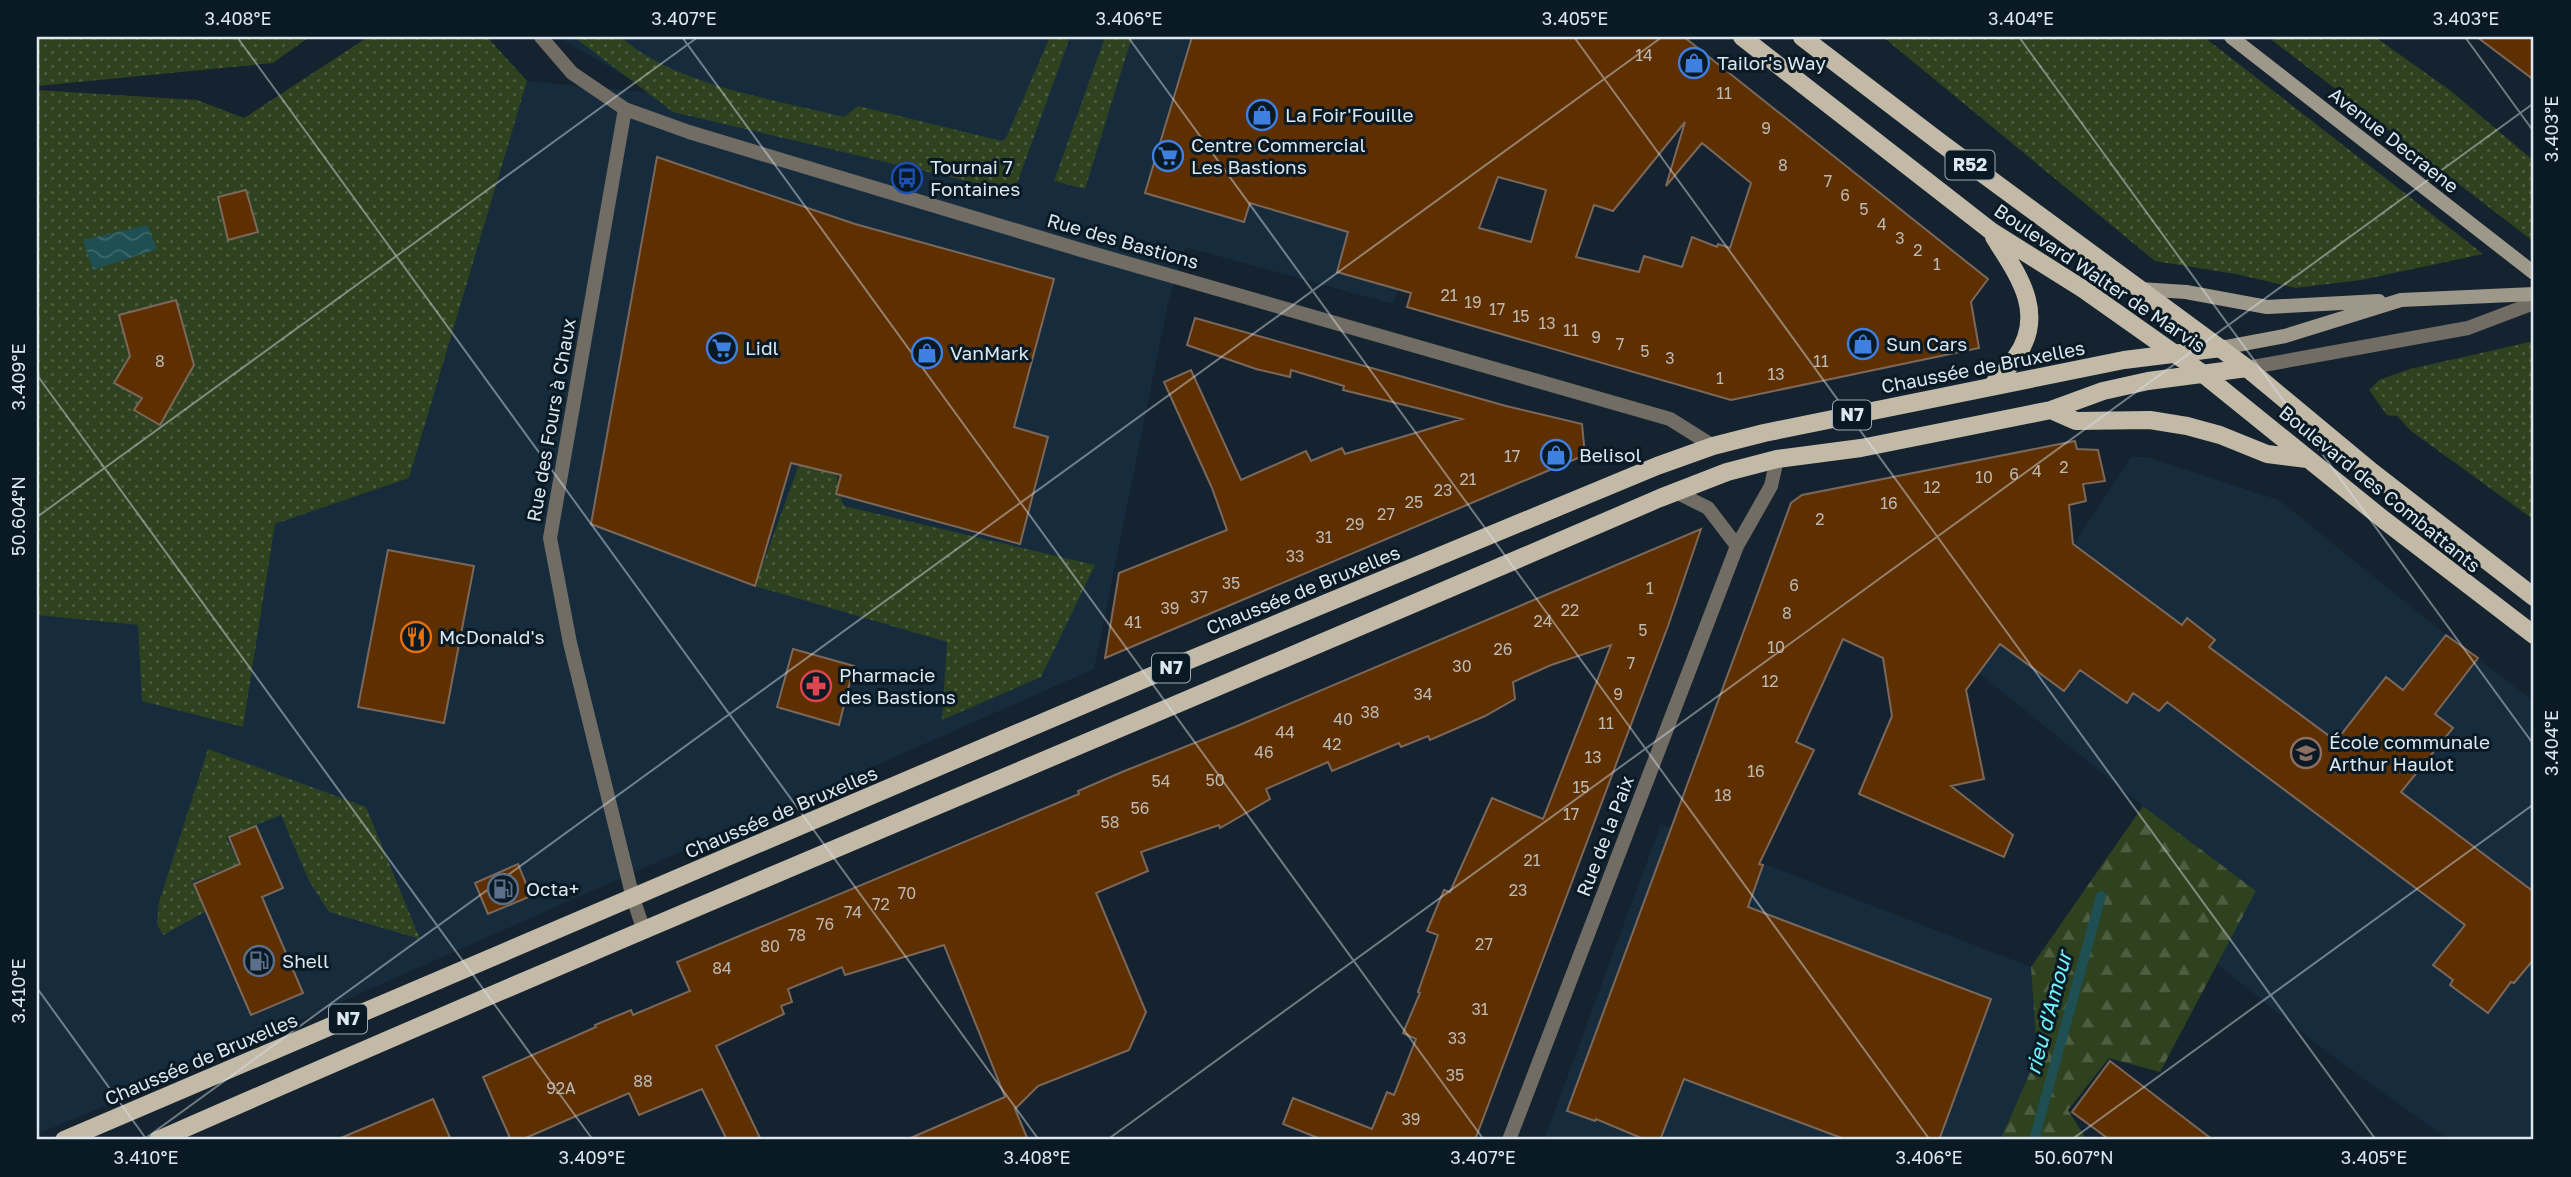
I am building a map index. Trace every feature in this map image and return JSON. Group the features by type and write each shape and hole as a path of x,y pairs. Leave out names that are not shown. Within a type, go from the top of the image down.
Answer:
{"main road":[{"name":"Boulevard Walter de Marvis","path":"1742,37 1991,231 2083,289 2202,373"},
{"name":"Boulevard Walter de Marvis","path":"1802,37 1941,143 2221,348"},
{"path":"1991,231 2016,271 2029,301 2030,311 2029,328 2018,356 1991,387"},
{"name":"Chaussée de Bruxelles","path":"64,1140 1182,663 1657,466 1713,446 1764,433 2124,360 2221,348"},
{"name":"Boulevard des Combattants","path":"2221,348 2372,472 2534,597"},
{"name":"N7","path":"158,1140 373,1046 1727,472 1777,459 1861,448 2051,410 2103,391 2202,373 2247,368"},
{"name":"Boulevard des Combattants","path":"2202,373 2307,459 2534,635"},
{"path":"2051,410 2076,421 2150,420 2188,426 2220,435 2267,454 2307,459"}],"street":[{"name":"Rue des Bastions","path":"541,37 572,73 625,109 689,132 1081,250 1670,418 1713,446"},
{"name":"Avenue Decraene","path":"2231,37 2534,273"},
{"name":"Rue des Fours à Chaux","path":"625,109 550,538 570,643 633,898 644,931"},
{"path":"2140,289 2186,292 2267,307 2401,300"},
{"name":"Chaussée de Bruxelles","path":"2221,348 2286,336 2401,300 2534,295"},
{"path":"2247,368 2468,328 2534,303"},
{"name":"Rue de la Paix","path":"1509,1140 1737,546 1771,486 1777,459"},
{"path":"1676,492 1708,508 1737,546"}],"shaded area":[{"path":"558,37 1511,37 1452,240 1418,234 1393,304 1185,247 1168,303 1094,669 37,1134 37,614 138,625 243,727 275,524 409,478 527,81 654,93"},
{"name":"École communale Arthur Haulot","path":"2131,457 2147,457 2279,500 2446,635 2534,701 2534,1140 2449,1140 2323,1049 2217,964 2255,890 2143,806 1979,673 2066,556"},
{"path":"1661,824 2031,967 2037,1057 2000,1140 1544,1140"}],"green space":[{"path":"37,37 309,37 273,63 37,86"},
{"path":"368,37 487,37 527,81 409,478 275,524 243,727 142,701 138,625 37,615 37,90 197,100 244,118"},
{"path":"574,37 621,37 642,53 668,67 757,97 844,117 858,106 1002,141 1006,138 1050,37 1070,37 1014,192 673,112"},
{"path":"1105,37 1132,37 1085,189 1054,181"},
{"path":"1883,37 2204,37 2483,254 2361,280 2295,288 2236,274 2155,261"},
{"path":"2268,37 2375,37 2451,91 2534,161 2534,242"},
{"path":"2534,341 2534,520 2411,431 2397,416 2387,415 2369,390 2379,380 2410,369"},
{"path":"800,462 837,476 844,506 1095,565 1041,677 942,720 947,642 755,586"},
{"path":"208,749 366,807 420,939 329,912 309,881 281,815 226,837 239,864 192,882 205,912 163,935 157,924 159,902"},
{"path":"2143,806 2256,891 2160,1072 2109,1058 2068,1110 2087,1140 2000,1140 2037,1057 2031,967"}],"water":[{"path":"147,225 157,249 93,270 83,240"}],"building":[{"path":"1192,37 1684,37 1988,279 1971,302 1979,348 1731,400 1407,307 1411,293 1337,272 1348,232 1250,203 1244,222 1145,193","holes":["1685,122 1666,186 1702,143 1751,183 1730,248 1718,244 1717,247 1692,237 1682,267 1644,256 1639,272 1576,257 1594,205 1613,211","1498,177 1546,190 1531,242 1479,228"]},
{"path":"2477,37 2534,37 2534,80"},
{"path":"657,157 855,224 1054,279 1014,427 1048,437 1020,544 836,494 841,475 791,463 755,586 591,524"},
{"path":"246,190 258,232 228,240 218,197"},
{"path":"176,300 194,365 160,425 134,410 142,398 114,383 130,356 119,315"},
{"path":"1195,318 1506,406 1582,424 1585,455 1105,658 1119,573 1227,530 1212,488 1164,382 1191,370 1241,480 1306,451 1311,461 1342,448 1345,454 1462,419 1343,390 1344,386 1291,370 1290,377 1256,369 1187,345"},
{"path":"2075,441 2077,449 2098,450 2105,481 2083,484 2086,501 2069,505 2073,544 2182,625 2187,618 2215,640 2209,647 2336,741 2386,677 2403,690 2446,635 2478,658 2435,714 2453,728 2401,792 2534,892 2534,959 2514,983 2511,982 2488,1013 2450,985 2453,980 2433,965 2465,925 2167,702 2159,711 2133,693 2127,703 2080,670 2064,691 2000,644 1966,690 1984,779 1951,786 2013,835 2004,857 1859,794 1892,716 1883,658 1843,639 1796,742 1814,750 1759,864 1763,865 1748,907 1991,999 1939,1140 1847,1140 1684,1079 1660,1140 1646,1140 1596,1119 1595,1121 1567,1111 1791,503 1802,495"},
{"path":"1701,529 1668,626 1475,1140 1323,1140 1283,1124 1293,1098 1372,1129 1387,1092 1394,1095 1416,1039 1403,1033 1420,993 1418,992 1438,935 1427,931 1444,890 1450,892 1492,798 1543,819 1611,645 1551,665 1513,682 1515,699 1485,716 1430,740 1428,736 1401,747 1399,743 1332,771 1328,762 1266,789 1270,799 1220,828 1219,825 1141,852 1148,871 1096,893 1146,1012 1129,1050 1038,1086 1015,1109 1028,1140 906,1140 1005,1097 944,945 845,975 842,967 788,989 792,1002 781,1006 784,1014 716,1046 761,1140 727,1140 702,1089 639,1115 629,1093 521,1140 511,1140 483,1077 631,1010 633,1015 690,991 677,962"},
{"name":"McDonald's","path":"388,550 474,566 444,723 358,707"},
{"name":"Pharmacie des Bastions","path":"793,649 854,666 839,725 777,707"},
{"path":"256,826 283,888 262,897 303,993 251,1015 194,884 240,864 229,837"},
{"name":"Octa+","path":"518,864 531,896 488,914 475,883"},
{"path":"2110,1061 2213,1140 2110,1140 2072,1112"},
{"path":"433,1099 451,1140 336,1140"}],"waterway":[{"name":"rieu d'Amour","path":"2034,1140 2101,896"}],"place":[{"name":"Tailor's Way","path":"1694,63"},
{"name":"La Foir'Fouille","path":"1262,115"},
{"name":"Centre Commercial Les Bastions","path":"1168,156"},
{"name":"Tournai 7 Fontaines","path":"907,178"},
{"name":"Sun Cars","path":"1863,344"},
{"name":"Lidl","path":"722,348"},
{"name":"VanMark","path":"927,353"},
{"name":"Belisol","path":"1556,455"},
{"name":"McDonald's","path":"416,637"},
{"name":"Pharmacie des Bastions","path":"816,686"},
{"name":"École communale Arthur Haulot","path":"2306,753"},
{"name":"Octa+","path":"503,889"},
{"name":"Shell","path":"259,961"}]}
